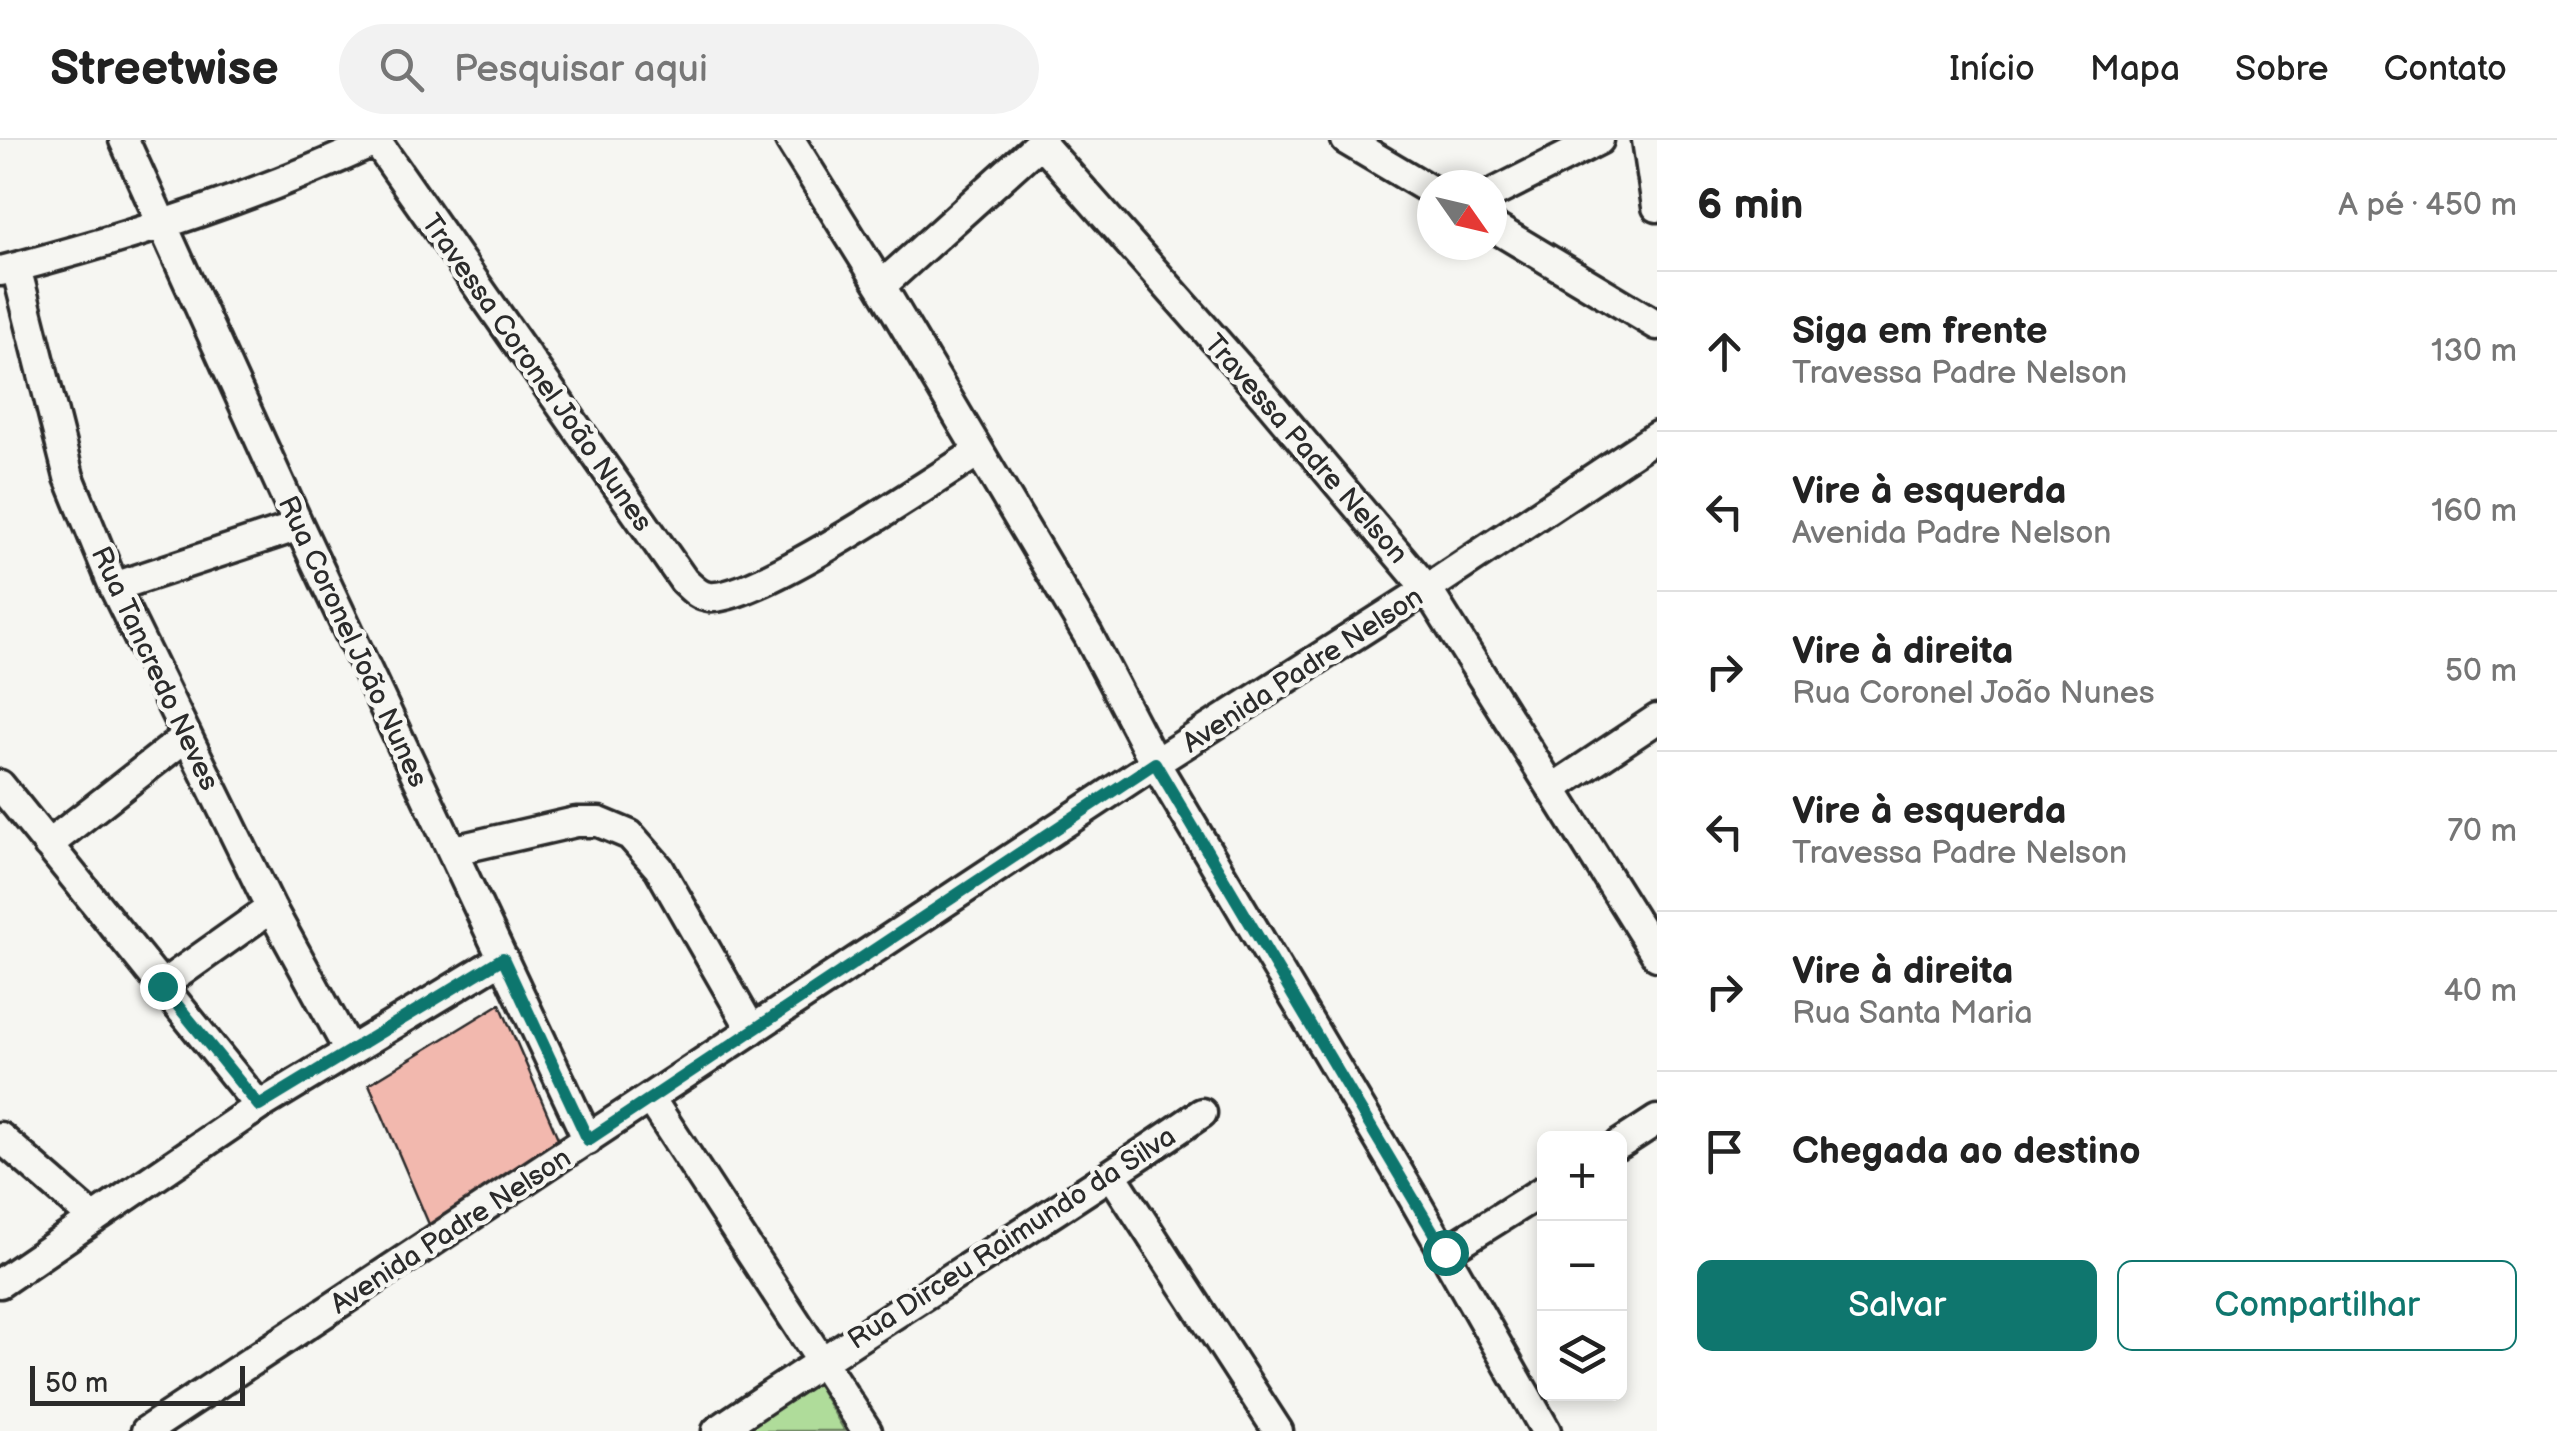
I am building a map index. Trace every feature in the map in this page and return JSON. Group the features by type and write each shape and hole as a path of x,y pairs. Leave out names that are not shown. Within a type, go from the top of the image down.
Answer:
{"street":[{"name":"Rua Coronel João Nunes","path":"124,140 299,526 588,1140"},
{"path":"790,140 1088,635 1155,763 1445,1252 1546,1431"},
{"path":"1346,140 1417,182"},
{"path":"1507,186 1599,140"},
{"path":"1647,140 1657,207"},
{"path":"8,269 166,226 378,141"},
{"name":"Travessa Coronel João Nunes","path":"378,141 684,580 706,597 732,594 796,564 978,452"},
{"name":"Travessa Padre Nelson","path":"881,286 1042,142 1427,589 1657,956"},
{"path":"1507,235 1657,326"},
{"name":"Rua Tancredo Neves","path":"8,269 69,476 114,587 271,908 348,1049"},
{"name":"Avenida Padre Nelson","path":"146,1431 1657,436"},
{"path":"114,587 299,526"},
{"path":"1552,790 1657,719"},
{"path":"48,845 187,736"},
{"path":"0,786 259,1106"},
{"path":"454,850 576,822 599,822 630,836 659,868 752,1030"},
{"path":"162,986 271,908"},
{"path":"0,1283 259,1106 503,958"},
{"path":"650,1100 867,1431"},
{"name":"Rua Dirceu Raimundo da Silva","path":"716,1431 1202,1113"},
{"path":"1627,1139 1657,1120"},
{"path":"0,1138 94,1219"},
{"path":"1112,1175 1278,1431"},
{"path":"1445,1252 1537,1194"}],"green space":[{"path":"814,1379 845,1431 737,1431"}],"building":[{"path":"500,1004 561,1145 431,1229 369,1084"}],"route":[{"path":"162,986 259,1106 503,958 588,1140 1155,763 1445,1252"}]}
